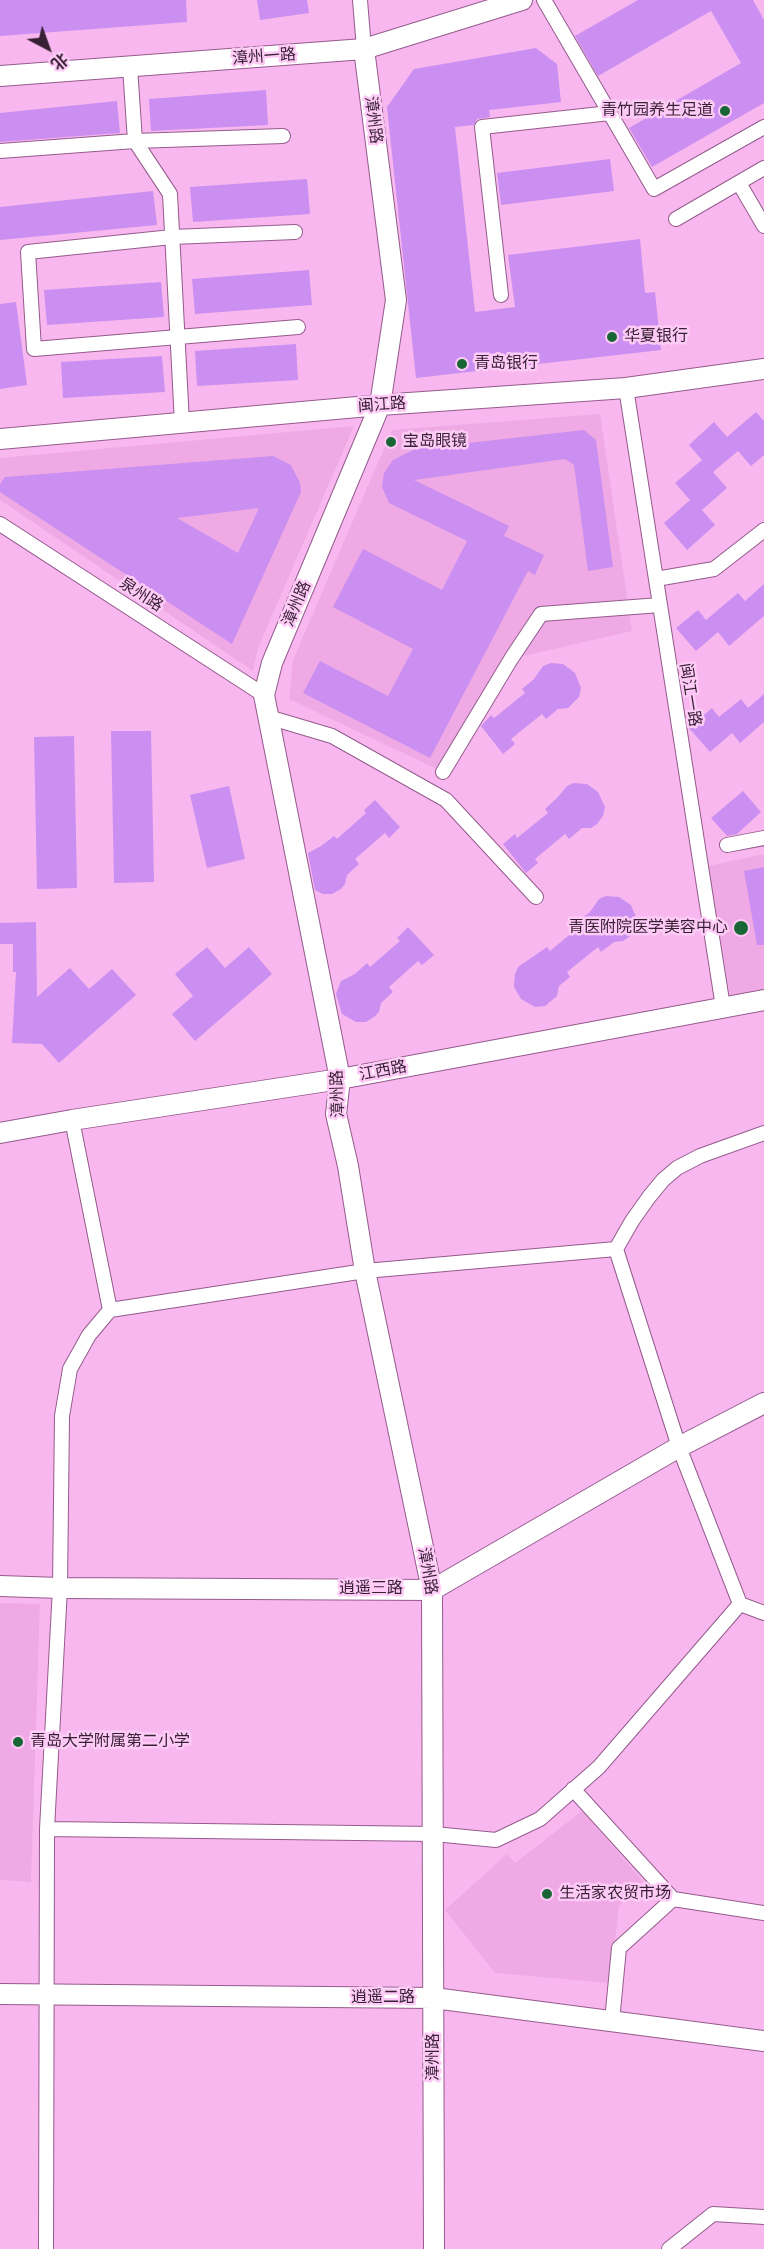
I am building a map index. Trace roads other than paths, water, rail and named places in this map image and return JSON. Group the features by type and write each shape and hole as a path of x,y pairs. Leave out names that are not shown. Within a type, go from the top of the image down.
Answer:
{"street":[{"name":"漳州路","path":"360,0 364,49 396,300 380,405 272,663 264,695 340,1079 336,1114 348,1166 365,1271 432,1590 434,2249"},
{"name":"漳州一路","path":"0,76 364,49 522,0"},
{"path":"544,0 654,189 764,127"},
{"path":"130,67 135,141 170,194 182,423"},
{"path":"501,295 482,127 610,113"},
{"path":"0,151 135,141 283,136"},
{"path":"676,219 764,168"},
{"path":"739,183 764,226"},
{"path":"295,232 172,237 28,252 34,349 298,327"},
{"name":"闽江路","path":"0,439 380,405 626,388 764,369"},
{"name":"闽江一路","path":"626,388 723,1007"},
{"name":"泉州路","path":"0,524 264,695"},
{"path":"656,579 714,569 764,530"},
{"path":"444,772 511,659 541,614 660,605"},
{"path":"268,717 332,736 446,800 536,897"},
{"path":"727,845 764,838"},
{"name":"江西路","path":"0,1133 340,1079 764,1000"},
{"path":"72,1120 110,1310"},
{"path":"764,1133 700,1156 677,1168 649,1197 616,1249 679,1447 740,1604 764,1613"},
{"path":"46,2249 47,1828 60,1588 62,1416 70,1369 89,1335 110,1310 365,1271 616,1249"},
{"path":"432,1590 679,1447 764,1403"},
{"name":"逍遥三路","path":"0,1586 432,1590"},
{"path":"47,1828 434,1834 496,1840 540,1819 599,1767 740,1604"},
{"path":"573,1789 673,1899 764,1913"},
{"path":"612,2021 619,1948 673,1899"},
{"name":"逍遥二路","path":"0,1994 434,1998 764,2040"},
{"path":"669,2249 713,2214 764,2217"}],"place":[{"name":"青竹园养生足道","path":"725,111"},
{"name":"华夏银行","path":"612,337"},
{"name":"青岛银行","path":"462,364"},
{"name":"宝岛眼镜","path":"391,442"},
{"name":"青医附院医学美容中心","path":"741,928"},
{"name":"青岛大学附属第二小学","path":"18,1742"},
{"name":"生活家农贸市场","path":"547,1894"}]}
